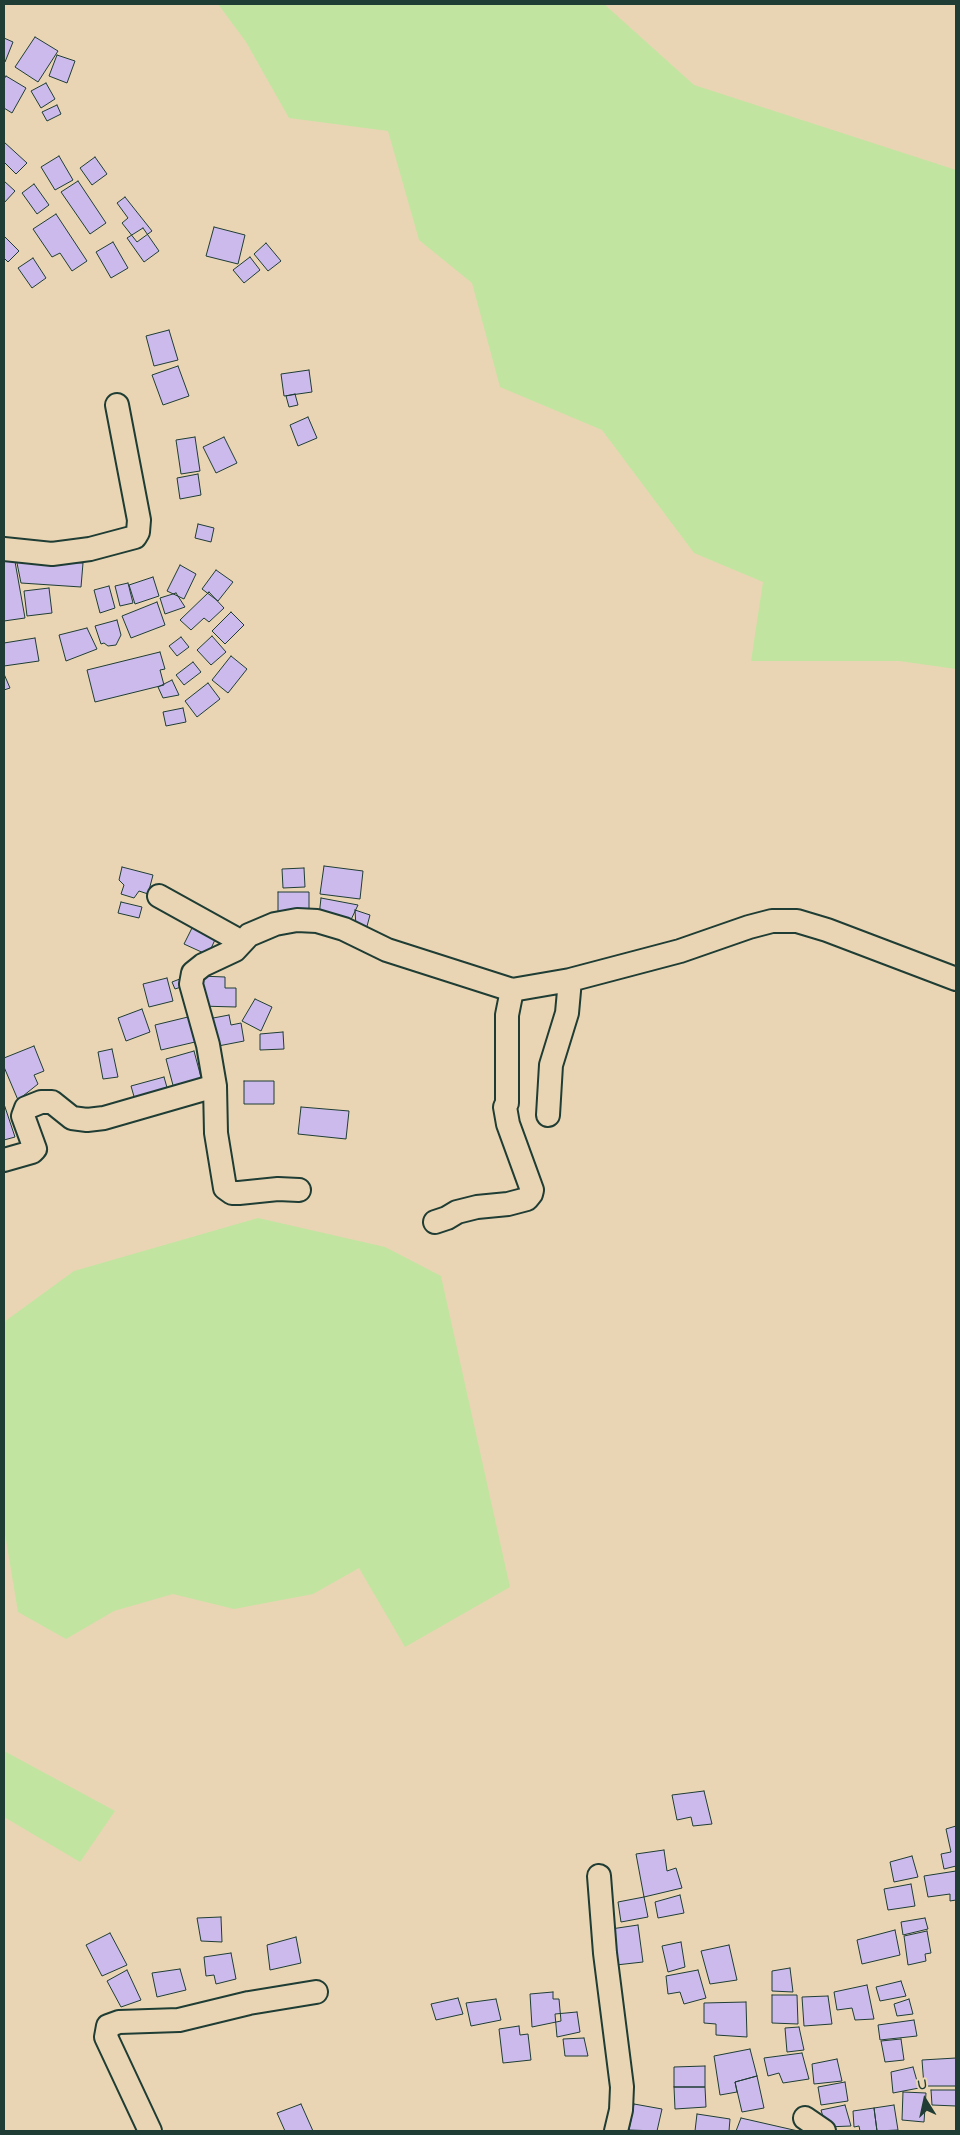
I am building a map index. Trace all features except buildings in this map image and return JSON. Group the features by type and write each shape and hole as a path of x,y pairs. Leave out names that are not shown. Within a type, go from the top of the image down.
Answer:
{"street":[{"path":"4,549 52,554 90,550 134,537 138,532 139,520 117,405"},
{"path":"159,896 242,942"},
{"path":"299,1190 278,1189 239,1193 225,1188 216,1133 215,1086 208,1045 192,984 193,973 203,965 234,950 249,935 274,924 297,920 317,921 344,929 387,950 512,990 570,980 680,950 749,927 772,922 797,921 827,930 956,980"},
{"path":"548,1115 551,1065 567,1014 570,980"},
{"path":"434,1222 447,1218 457,1212 477,1207 508,1204 527,1198 531,1194 532,1190 508,1124 505,1107 507,1103 507,1015 512,990"},
{"path":"4,1160 32,1152 35,1148 23,1116 26,1108 41,1102 52,1102 72,1118 104,1118 215,1086"},
{"path":"599,1876 605,1953 622,2087 621,2110 616,2131"},
{"path":"150,2131 106,2037 108,2026 119,2022 178,2020 249,2002 316,1992"},
{"path":"805,2118 824,2131"}],"green space":[{"path":"218,4 604,4 694,85 956,170 956,669 899,661 751,661 763,582 694,553 602,430 500,387 472,283 419,240 388,131 289,118 246,42"},
{"path":"258,1218 385,1247 441,1276 510,1587 405,1647 359,1568 313,1594 234,1609 173,1594 114,1611 66,1639 18,1612 4,1528 4,1322 74,1271"},
{"path":"4,1751 115,1811 80,1862 4,1817"}]}
